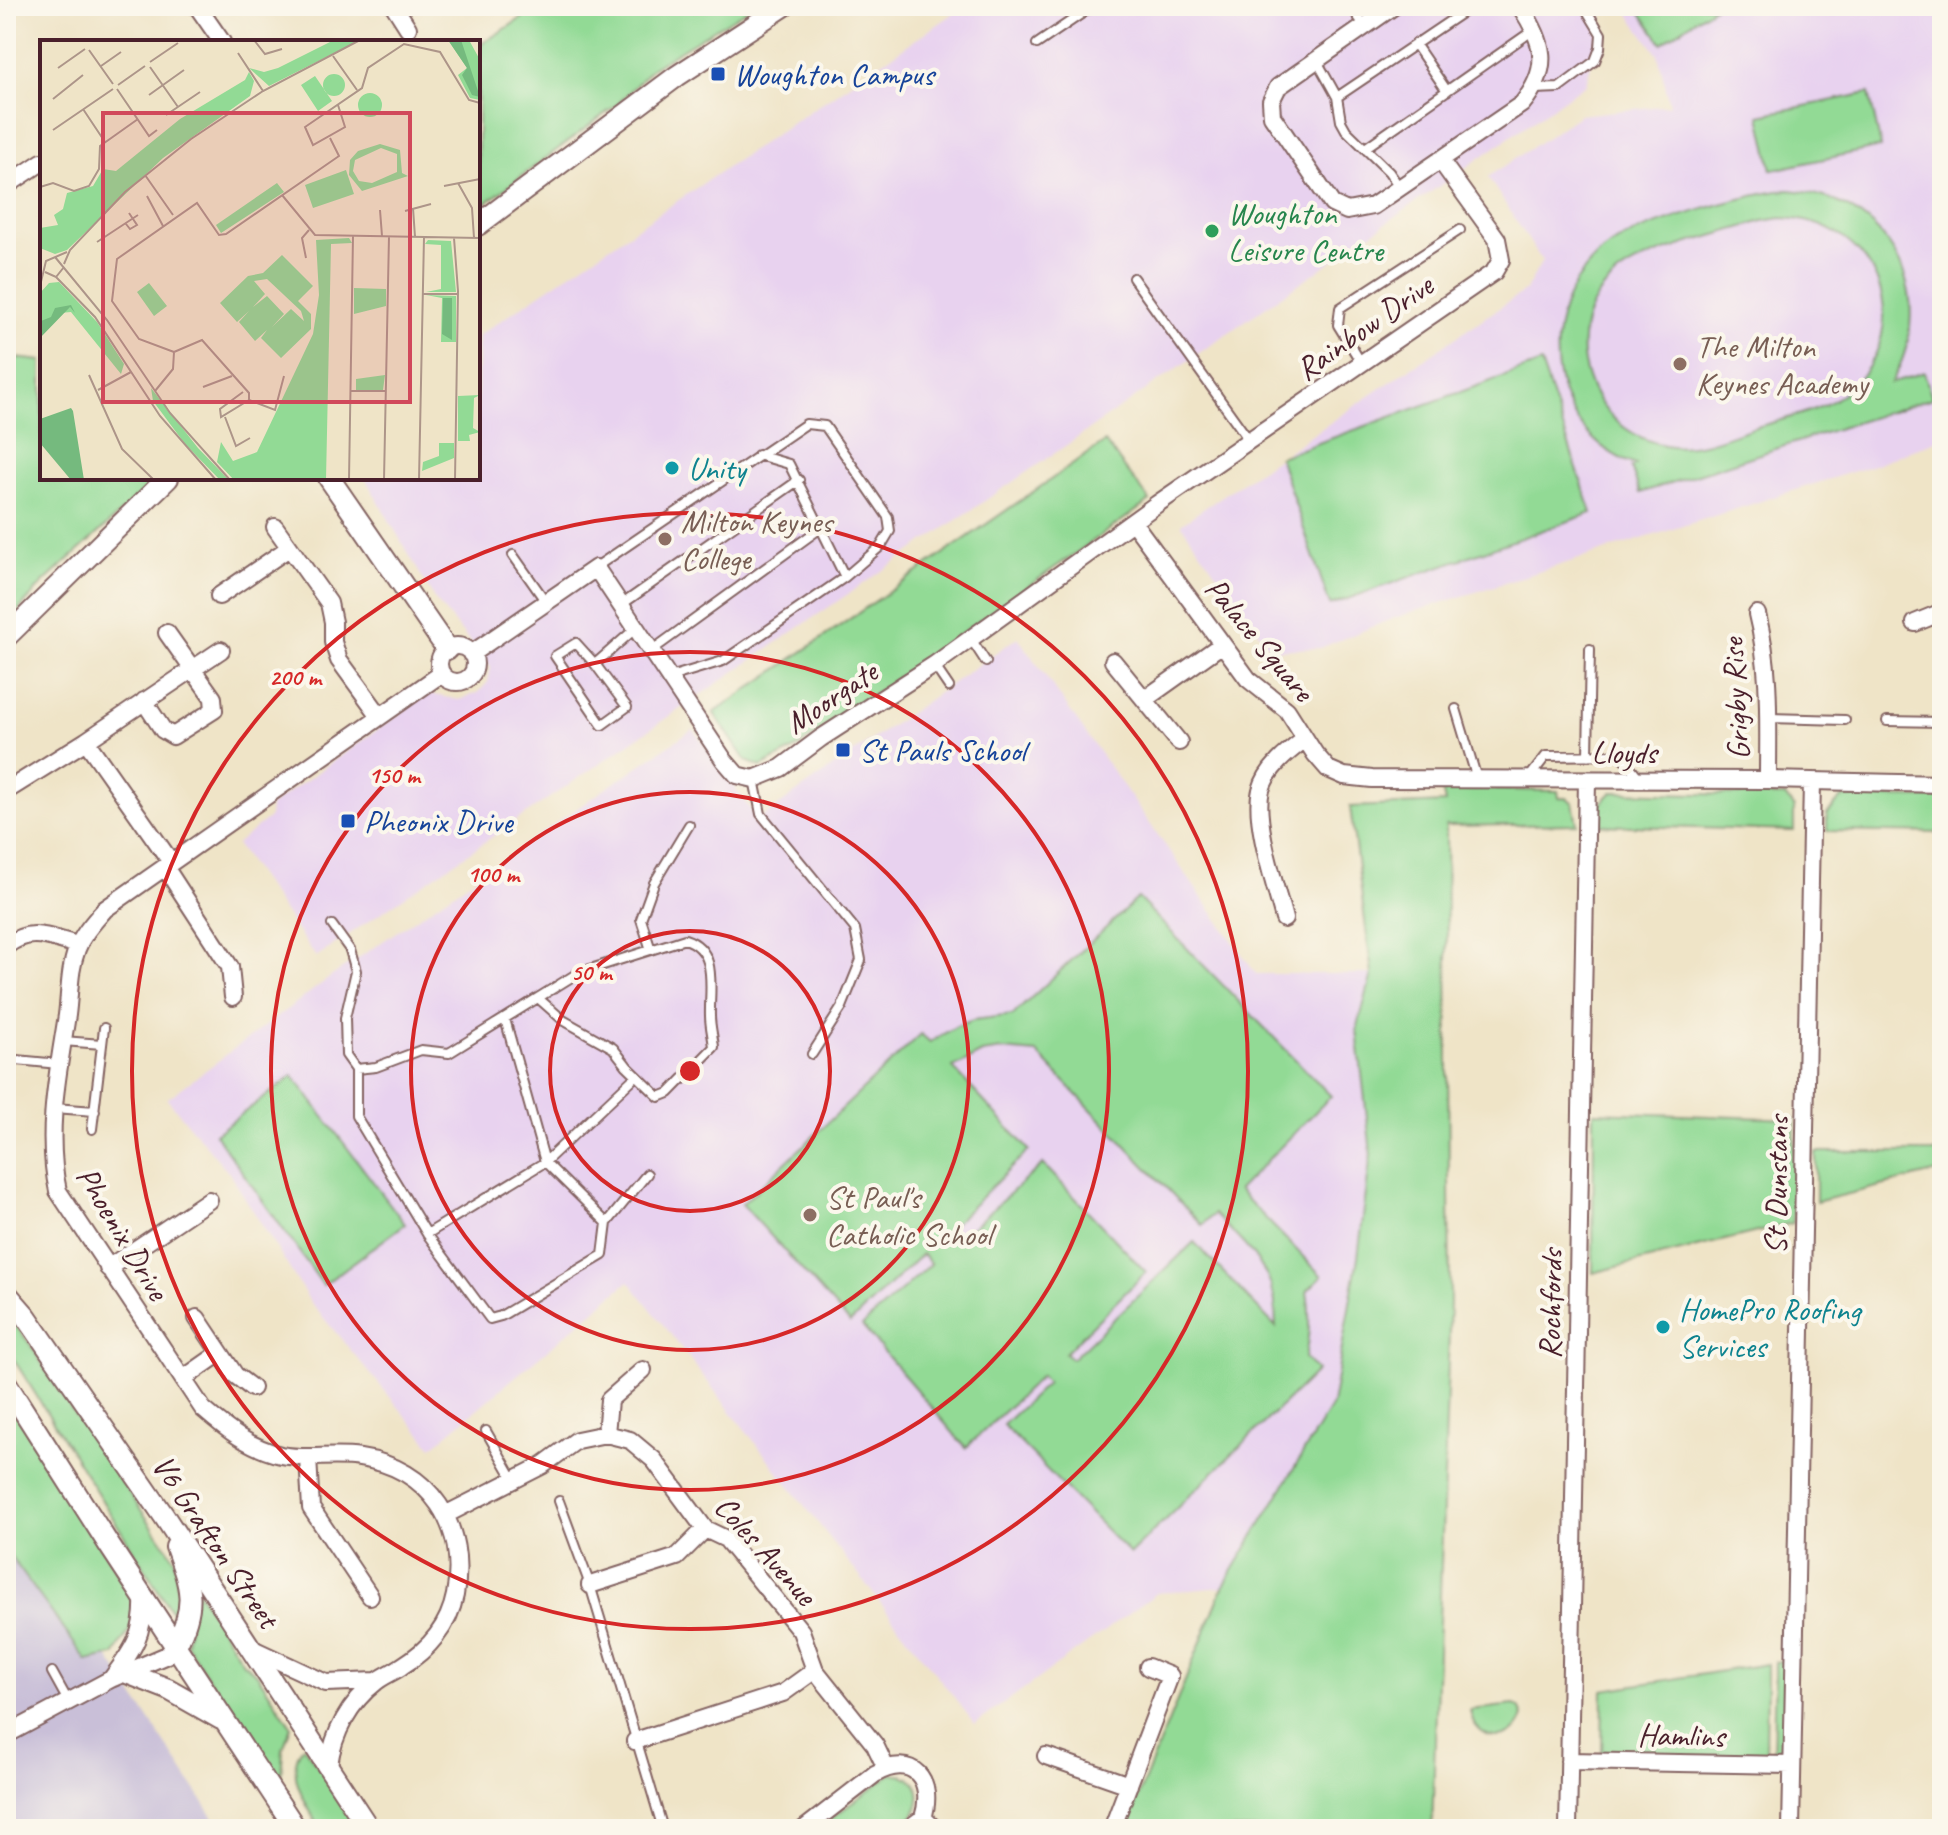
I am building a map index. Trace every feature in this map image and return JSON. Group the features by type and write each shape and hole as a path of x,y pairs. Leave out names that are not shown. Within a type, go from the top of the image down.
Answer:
{"street":[{"path":"197,6 219,40"},
{"path":"1394,6 1278,87 1271,101 1272,116 1332,204 1347,211 1373,206 1522,104 1534,89 1542,67 1542,46 1520,6"},
{"path":"480,224 677,76 775,11"},
{"name":"Rainbow Drive","path":"1157,504 1494,272 1501,260 1497,239 1440,160"},
{"path":"8,180 40,163"},
{"path":"6,637 166,480"},
{"path":"330,480 447,649"},
{"name":"Moorgate","path":"754,779 781,768 821,738 934,665 1157,504"},
{"name":"Palace Square","path":"1133,522 1221,645 1248,679 1287,710 1315,754"},
{"path":"275,527 329,603 333,642 339,660 380,716"},
{"path":"219,596 289,548"},
{"path":"471,654 596,568 724,760 737,775 754,779"},
{"path":"1915,623 1942,612"},
{"name":"Grigby Rise","path":"1757,614 1765,647 1768,780"},
{"path":"144,701 167,735 179,733 211,714 215,704 167,633"},
{"path":"1145,699 1221,645"},
{"path":"455,646 471,654 475,663 467,679 458,682 448,680 441,674 440,656 447,649 455,646"},
{"path":"6,791 221,650"},
{"path":"1113,661 1179,742"},
{"name":"Phoenix Drive","path":"441,674 105,909 78,945 71,968 52,1133 53,1169 58,1191 203,1409 228,1431 256,1447 280,1455 357,1457 396,1467 415,1480 447,1514"},
{"path":"1284,919 1261,829 1261,790 1281,757 1305,739"},
{"path":"86,741 168,865 230,967 233,997"},
{"name":"Lloyds","path":"1315,754 1328,769 1344,776 1372,779 1768,780 1942,784"},
{"name":"Rochfords","path":"1568,1829 1587,780"},
{"name":"St Dunstans","path":"1791,1829 1812,782"},
{"path":"6,946 19,935 30,933 78,945"},
{"path":"108,1268 209,1200"},
{"name":"V6 Grafton Street","path":"6,1293 26,1316 164,1516 369,1829"},
{"path":"197,1318 235,1375 252,1388"},
{"path":"183,1379 220,1353"},
{"path":"329,1765 337,1733 350,1710 376,1681 405,1664 433,1641 452,1607 457,1568 447,1514 515,1481 577,1440 606,1434 609,1400 643,1370"},
{"path":"6,1383 296,1829"},
{"name":"Coles Avenue","path":"606,1434 630,1440 654,1460 705,1529 726,1539 801,1631 815,1670 875,1745 886,1768"},
{"path":"308,1458 311,1508 370,1596"},
{"path":"6,1735 68,1701 167,1655 176,1645 191,1607 182,1564 164,1516"},
{"path":"590,1585 677,1557 705,1529"},
{"path":"119,1676 143,1622 143,1595"},
{"path":"253,1649 326,1683 376,1681"},
{"path":"1112,1829 1170,1676 1148,1667"},
{"path":"635,1741 783,1693 815,1670"},
{"path":"119,1676 168,1689 225,1721"},
{"path":"1046,1756 1129,1785"},
{"name":"Hamlins","path":"1569,1761 1791,1765"},
{"path":"804,1829 886,1768 910,1768 923,1779 928,1795 929,1823 908,1829"}],"lane":[{"path":"1037,44 1093,6"},
{"path":"1350,6 1365,26"},
{"path":"1337,97 1472,6"},
{"path":"1534,89 1559,88 1595,61 1601,34 1584,6"},
{"path":"1365,148 1535,29"},
{"path":"1415,44 1447,91"},
{"path":"1316,59 1337,97 1341,121 1400,188"},
{"path":"1362,364 1338,325 1340,308 1460,230"},
{"path":"1133,278 1249,440"},
{"path":"596,568 806,424 825,426 888,517 890,531 881,546 845,577 723,661 668,678"},
{"path":"758,455 789,464 845,577"},
{"path":"621,605 799,480"},
{"path":"651,651 822,527"},
{"path":"513,555 546,602"},
{"path":"595,664 636,627"},
{"path":"971,638 986,662"},
{"path":"576,643 595,664 627,707 602,725 555,656 576,643"},
{"path":"1588,756 1590,649"},
{"path":"934,665 949,687"},
{"path":"1456,709 1477,779"},
{"path":"1767,718 1845,720"},
{"path":"1887,721 1942,722"},
{"path":"1528,779 1546,756 1621,755 1640,779"},
{"path":"754,779 761,814 855,929 861,960 842,1007 812,1054"},
{"path":"651,950 641,919 654,883 689,825"},
{"path":"332,925 350,950 356,971 345,1018 346,1055 356,1069 356,1116 427,1234 486,1316 495,1319 603,1255 607,1223 647,1174"},
{"path":"356,1069 376,1067 421,1050 449,1053 578,973 685,939 695,942 707,956 711,973 710,1019 714,1047 664,1097 653,1093 613,1048 563,1020 538,998"},
{"path":"505,1019 545,1162 607,1223"},
{"path":"92,1129 104,1028"},
{"path":"62,1041 102,1044"},
{"path":"6,1059 59,1064"},
{"path":"427,1234 545,1162 636,1076"},
{"path":"54,1108 95,1111"},
{"path":"486,1431 515,1481"},
{"path":"559,1501 590,1585 663,1829"},
{"path":"52,1672 68,1701"}],"shaded area":[{"name":"Milton Keynes College","path":"965,6 1597,6 1603,14 1586,84 1077,438 316,957 236,844 269,818 270,806 418,701 430,694 459,700 478,693 488,682 491,667 435,600 366,480 480,480 480,335"},
{"name":"The Milton Keynes Academy","path":"1623,6 1942,6 1942,438 1880,463 1394,618 1320,648 1271,650 1181,524 1526,290 1542,261 1488,177 1580,115 1670,105 1658,55"},
{"name":"St Paul's Catholic School","path":"1018,637 1256,974 1372,974 1357,1030 1371,1153 1358,1257 1332,1405 1223,1587 1157,1593 975,1724 629,1281 432,1447 311,1303 230,1174 167,1099 332,976 693,729 758,820"},
{"path":"6,1514 69,1597 221,1829 6,1829"}],"green space":[{"path":"541,6 753,6 653,67 618,104 480,208 480,45"},
{"path":"1636,6 1715,6 1662,43"},
{"path":"1869,93 1881,147 1772,170 1760,115"},
{"path":"1789,190 1824,197 1854,211 1879,232 1897,257 1908,286 1911,317 1905,350 1891,383 1924,372 1932,398 1640,493 1631,467 1635,465 1604,448 1581,425 1566,398 1558,367 1557,336 1565,304 1581,275 1604,250 1618,241 1693,212","holes":["1781,218 1814,223 1841,237 1863,256 1877,281 1884,308 1882,336 1870,364 1848,390 1827,404 1803,414 1692,446 1671,446 1642,438 1619,423 1600,402 1588,378 1583,351 1585,325 1596,299 1616,276 1665,251 1763,221"]},
{"path":"6,357 40,361 40,480 157,480 44,582 6,624"},
{"path":"1541,363 1592,513 1330,605 1279,457"},
{"path":"1105,442 1150,501 797,748 761,767 746,761 714,713"},
{"path":"1442,789 1558,791 1559,798 1567,798 1573,803 1577,824 1446,826 1450,1302 1432,1829 1125,1829 1223,1587 1332,1405 1358,1257 1371,1153 1357,1030 1372,974 1350,807 1445,803"},
{"path":"1612,792 1785,796 1794,808 1794,831 1597,825 1599,805"},
{"path":"1843,797 1942,798 1942,833 1827,831 1827,814"},
{"path":"1138,898 1331,1096 1238,1190 1322,1276 1307,1291 1309,1325 1305,1358 1317,1371 1130,1554 1003,1425 1047,1383 1041,1376 966,1448 862,1326 931,1264 922,1254 850,1323 742,1204 921,1034 930,1042 973,1020 1013,1015","holes":["1002,1050 1037,1053 1202,1225 1214,1214 1250,1251 1270,1283 1275,1300 1276,1327 1194,1242 1072,1359 1065,1353 1146,1272 1043,1164 957,1241 947,1231 1029,1150 953,1068 982,1053"]},
{"path":"293,1076 405,1224 323,1285 215,1134"},
{"path":"1594,1112 1795,1119 1793,1223 1593,1273"},
{"path":"1816,1152 1942,1152 1942,1171 1816,1202"},
{"path":"6,1313 175,1559 178,1594 176,1612 173,1614 6,1347"},
{"path":"6,1390 131,1595 133,1625 114,1655 87,1661 6,1550"},
{"path":"196,1588 243,1663 257,1674 291,1726 283,1749 281,1776 273,1775 186,1644"},
{"path":"1790,1659 1785,1749 1773,1759 1775,1662"},
{"path":"1767,1664 1766,1759 1602,1756 1603,1690"},
{"path":"1514,1705 1523,1715 1519,1725 1504,1736 1487,1735 1479,1729 1470,1710"},
{"path":"303,1746 364,1829 321,1829 317,1824 302,1796 296,1776 295,1766"},
{"path":"891,1774 913,1781 918,1789 917,1809 903,1825 875,1831 817,1829"}],"place":[{"name":"Woughton Campus","path":"718,74"},
{"name":"Woughton Leisure Centre","path":"1212,231"},
{"name":"The Milton Keynes Academy","path":"1680,364"},
{"name":"Unity","path":"672,468"},
{"name":"Milton Keynes College","path":"665,539"},
{"name":"St Pauls School","path":"843,750"},
{"name":"Pheonix Drive","path":"348,821"},
{"name":"St Paul's Catholic School","path":"810,1215"},
{"name":"HomePro Roofing Services","path":"1663,1327"}]}
